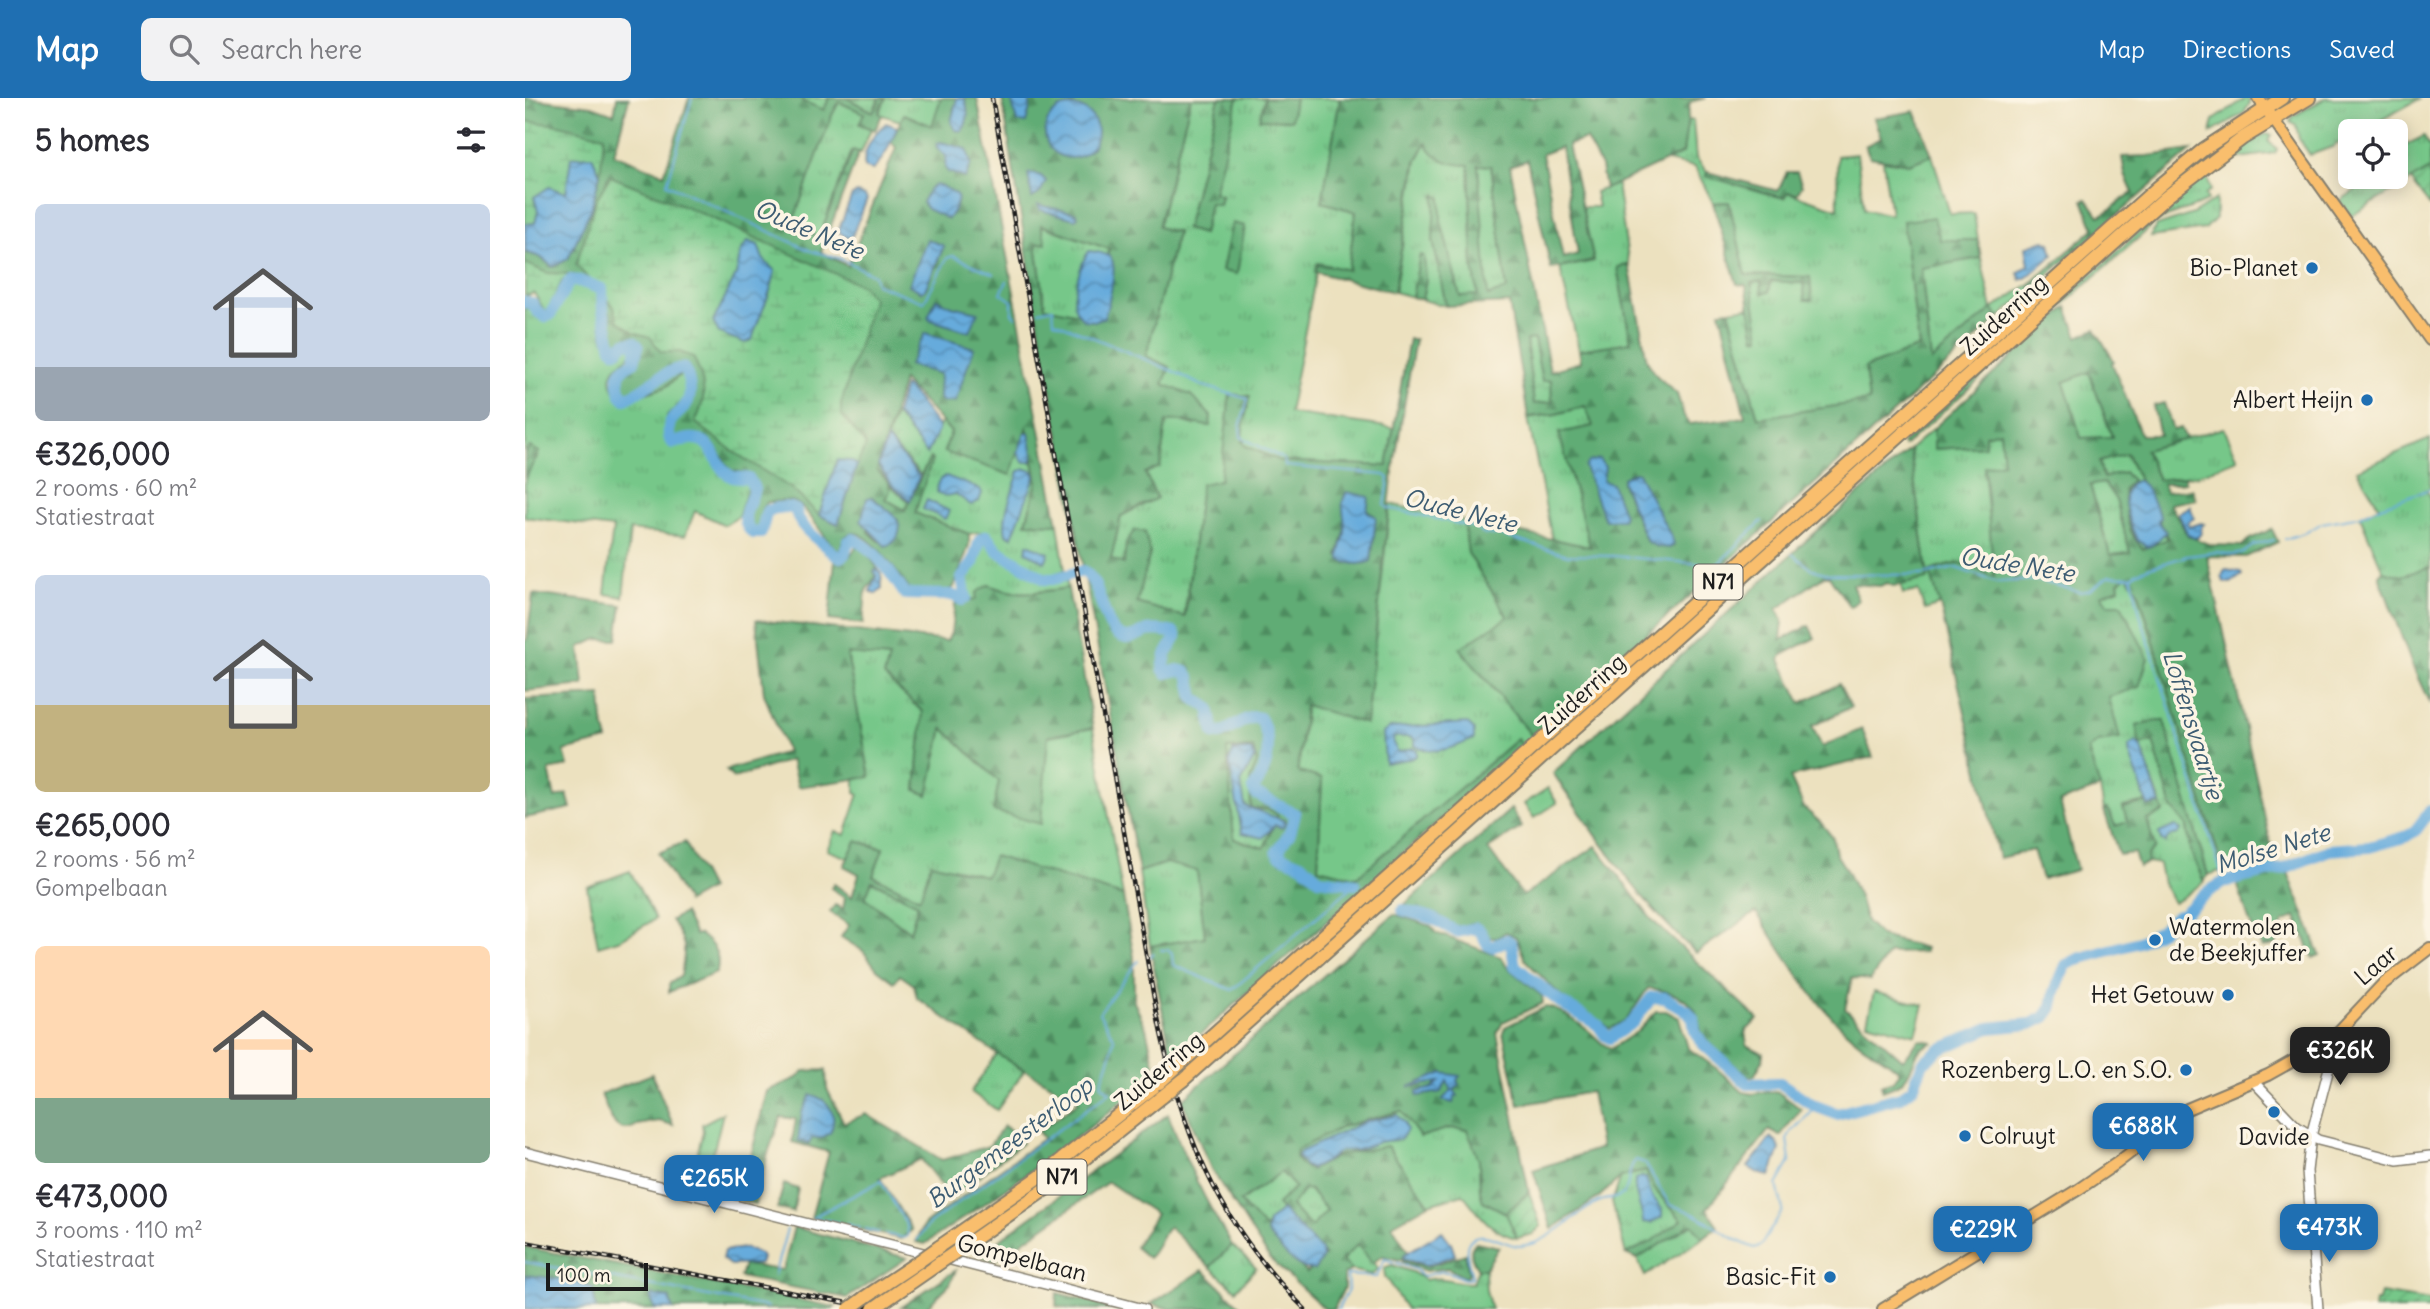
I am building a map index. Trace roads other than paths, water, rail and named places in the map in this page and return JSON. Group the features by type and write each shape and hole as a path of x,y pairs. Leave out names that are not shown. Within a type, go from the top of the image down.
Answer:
{"highway":[{"name":"Zuiderring","path":"849,1309 1041,1176 1159,1083 2157,188 2204,149 2282,98"},
{"name":"Zuiderring","path":"878,1305 1050,1186 1163,1097 2166,197 2219,155 2265,108 2309,98"}],"main road":[{"path":"2265,108 2430,340"},
{"name":"Laar","path":"1882,1309 2079,1189 2187,1109 2275,1071 2329,1039 2383,984 2430,948"}],"street":[{"path":"2318,1309 2308,1182 2311,1136 2333,1053 2329,1039"},
{"path":"2253,1081 2295,1126 2311,1136 2397,1160 2430,1156"},
{"name":"Gompelbaan","path":"525,1152 1144,1309"}],"water":[{"path":"957,98 964,98 967,106 967,119 962,131 955,130 951,122"},
{"path":"1011,98 1030,98 1026,123 1017,122"},
{"path":"1071,106 1090,113 1097,132 1090,151 1071,158 1052,151 1045,132 1052,113"},
{"path":"886,123 897,127 890,144 873,170 865,168 869,143"},
{"path":"936,143 967,149 971,164 965,178 948,172 945,168 946,156 937,148"},
{"path":"592,156 600,174 591,209 568,259 553,267 540,257 525,252 525,224 535,223 538,211 534,197 549,187 566,193 571,157"},
{"path":"1028,174 1041,176 1046,181 1040,193 1032,198"},
{"path":"936,185 957,196 958,200 948,219 927,209 922,202 930,188"},
{"path":"857,193 867,199 852,236 848,238 840,233 839,229 852,195"},
{"path":"1038,205 1076,213 1078,217 1075,219 1040,210"},
{"path":"927,239 944,246 922,292 909,285"},
{"path":"2044,240 2050,243 2053,255 2021,280 2018,273 2029,265 2026,247"},
{"path":"748,241 758,245 763,259 775,271 752,340 745,343 719,333 713,322 736,275 741,251"},
{"path":"1089,251 1109,256 1114,270 1104,318 1095,321 1083,320 1076,310 1074,297 1077,280"},
{"path":"936,299 978,312 970,332 931,320 928,317"},
{"path":"925,333 974,348 955,402 943,402 939,398 940,374 909,365"},
{"path":"904,386 938,426 927,454 896,414"},
{"path":"1025,433 1029,433 1033,455 1031,462 1023,462 1018,452"},
{"path":"887,439 919,476 910,501 893,486 878,465"},
{"path":"1599,459 1605,467 1603,481 1612,484 1624,515 1622,519 1605,520 1602,514 1585,467 1588,462"},
{"path":"837,460 851,461 857,465 838,524 819,515"},
{"path":"1019,471 1033,471 1035,477 1012,537 1006,534 1007,511"},
{"path":"1638,473 1672,538 1674,544 1670,548 1647,542 1622,482 1623,478"},
{"path":"946,476 980,489 982,493 979,501 971,505 956,494 939,494 938,484"},
{"path":"2135,481 2145,486 2161,518 2158,521 2166,532 2148,547 2137,540 2126,508 2126,492"},
{"path":"1347,492 1369,497 1367,511 1376,517 1371,561 1367,563 1355,564 1340,560 1345,532 1343,501"},
{"path":"872,497 899,523 898,536 890,545 885,546 861,521 867,498"},
{"path":"927,500 949,511 945,519 923,509"},
{"path":"2190,506 2194,518 2188,522 2189,527 2204,524 2201,533 2194,538 2188,535 2178,513"},
{"path":"1028,544 1049,553 1045,562 1026,552"},
{"path":"877,569 881,573 882,588 876,594 870,591 876,576 874,571"},
{"path":"2225,570 2240,572 2242,575 2231,583 2224,582 2222,576"},
{"path":"1467,723 1474,730 1474,739 1445,749 1423,749 1415,746 1415,740 1411,737 1394,737 1393,743 1398,752 1412,748 1417,750 1417,755 1385,763 1383,733 1389,728"},
{"path":"2136,742 2142,749 2160,804 2148,806 2129,752 2129,746"},
{"path":"1233,751 1252,751 1255,757 1241,783 1245,806 1283,820 1285,824 1282,828 1275,825 1263,838 1242,833 1229,761"},
{"path":"2175,826 2181,830 2178,834 2170,836 2165,843 2161,841 2159,833"},
{"path":"1442,1073 1460,1076 1457,1080 1459,1085 1454,1090 1458,1096 1453,1103 1442,1100 1452,1090 1447,1081 1441,1092 1417,1096 1417,1092 1433,1088 1439,1082 1409,1087"},
{"path":"811,1095 823,1100 831,1109 833,1126 830,1133 821,1138 812,1138 809,1144 798,1140 802,1112"},
{"path":"1397,1115 1407,1130 1401,1139 1379,1142 1358,1150 1340,1151 1311,1169 1298,1157 1300,1152 1364,1122"},
{"path":"1771,1137 1780,1149 1770,1176 1748,1167"},
{"path":"1646,1178 1652,1196 1662,1209 1662,1217 1651,1223 1643,1222 1635,1191 1635,1180"},
{"path":"1282,1210 1321,1250 1323,1258 1314,1270 1294,1262 1267,1233 1268,1222"},
{"path":"1442,1231 1451,1243 1455,1255 1427,1265 1403,1258 1405,1254"},
{"path":"744,1248 760,1254 760,1264 730,1265 722,1259 724,1251"},
{"path":"525,1275 570,1280 593,1288 596,1309 525,1309"},
{"path":"651,1295 669,1298 673,1309 655,1309"}],"waterway":[{"name":"Oude Nete","path":"692,98 667,184 811,251 839,258 874,275 876,284 924,302 947,258 953,256 994,274"},
{"name":"Molse Nete","path":"525,302 532,303 545,317 550,315 570,280 602,289 603,310 612,348 616,351 625,343 634,342 638,346 634,362 619,375 621,395 625,399 669,372 683,368 690,393 685,407 671,421 670,440 673,443 698,439 710,448 727,473 735,478 749,479 754,488 745,517 748,528 753,533 761,533 767,511 792,508 796,510 806,529 835,555 844,555 848,542 853,539 869,549 905,594 952,595 962,600 966,598 962,578 973,563 980,540 986,536 998,551 1045,579 1083,571 1095,586 1111,628 1118,635 1129,638 1150,630 1174,633 1176,637 1166,655 1163,669 1166,673 1178,670 1186,672 1194,698 1209,708 1214,733 1220,734 1245,720 1260,718 1268,745 1266,764 1253,789 1256,794 1295,814 1290,832 1277,852 1279,855 1303,865 1319,879 1355,884"},
{"name":"Oude Nete","path":"1007,281 1001,293 1012,301 1012,313 1016,317"},
{"name":"Oude Nete","path":"1039,311 1053,308 1054,321 1200,385 1248,399 1240,427 1241,437 1284,459 1285,466 1385,475 1389,478 1385,506 1388,508 1473,527 1484,534 1499,535 1568,555 1614,556 1713,565 1719,563 1762,521"},
{"name":"Oude Nete","path":"2285,539 2307,532 2322,523 2360,516 2380,506 2430,489"},
{"name":"Oude Nete","path":"1792,554 1812,569 1828,574 1922,575 1956,568 1997,582 2036,580 2080,592 2090,590 2109,576 2132,577 2148,568 2187,556 2217,552 2233,555 2243,553 2254,545 2274,540"},
{"name":"Loffensvaartje","path":"2132,578 2140,614 2224,882"},
{"name":"Molse Nete","path":"1403,910 1432,918 1457,932 1475,928 1492,947 1507,940 1511,943 1515,966 1560,1002 1598,1025 1610,1038 1633,1022 1652,997 1665,998 1688,1012 1693,1018 1695,1032 1703,1044 1748,1084 1780,1083 1815,1106 1837,1114 1901,1097 1913,1088 1923,1063 1939,1050 1989,1028 2031,1024 2045,1017 2052,1007 2055,991 2066,965 2078,959 2139,942 2162,930 2172,919 2224,882 2285,868 2329,850 2369,847 2405,837 2416,830 2430,811"},
{"name":"Burgemeesterloop","path":"1161,950 1168,950 1172,954 1173,965 1232,990 1355,884"},
{"name":"Burgemeesterloop","path":"1150,957 1153,953"},
{"name":"Burgemeesterloop","path":"917,1240 929,1224 1110,1092 1101,1084 1114,1038 1099,1013 1138,961"},
{"path":"1338,1309 1348,1290 1347,1275 1376,1277 1385,1259 1415,1269 1422,1276 1444,1272 1464,1279 1472,1278 1467,1245 1474,1238 1486,1236 1519,1246 1535,1243 1590,1207 1623,1194 1636,1160 1645,1163 1670,1205 1692,1213 1755,1248 1761,1245 1783,1210 1777,1185 1790,1162 1787,1139 1817,1107"},
{"path":"815,1216 881,1181 907,1226 908,1236 904,1238 885,1234"},
{"name":"Burgemeesterloop","path":"813,1217 840,1223"},
{"name":"Burgemeesterloop","path":"846,1224 860,1228"},
{"name":"Burgemeesterloop","path":"774,1276 787,1229"},
{"name":"Burgemeesterloop","path":"865,1229 879,1233"},
{"name":"Burgemeesterloop","path":"525,1262 768,1307"}],"railway":[{"path":"992,98 1164,1048 1189,1130 1224,1206 1274,1276 1305,1309"},
{"path":"525,1242 879,1309"}],"place":[{"name":"Bio-Planet","path":"2312,268"},
{"name":"Albert Heijn","path":"2367,400"},
{"name":"Watermolen de Beekjuffer","path":"2155,940"},
{"name":"Het Getouw","path":"2228,995"},
{"name":"Rozenberg L.O. en S.O.","path":"2186,1070"},
{"name":"Davide","path":"2274,1112"},
{"name":"Colruyt","path":"1965,1136"},
{"name":"Basic-Fit","path":"1830,1277"}]}
